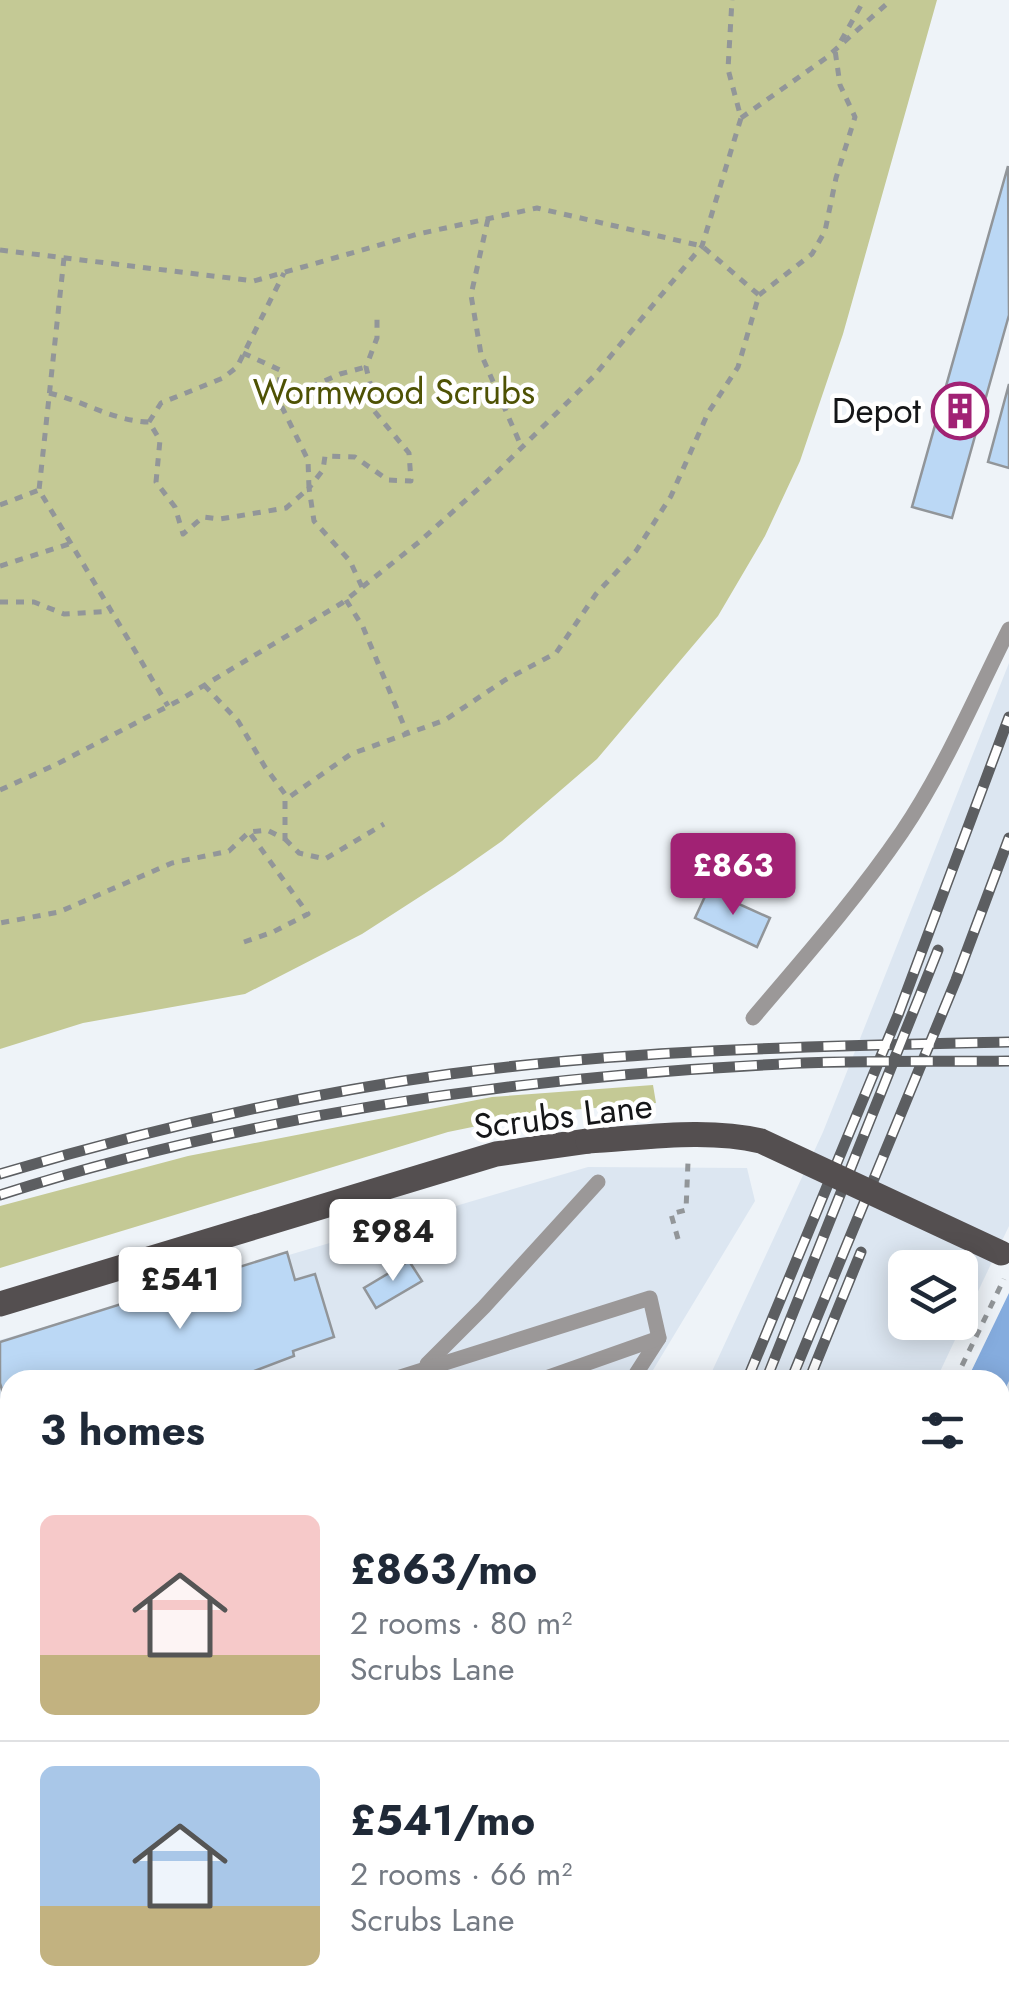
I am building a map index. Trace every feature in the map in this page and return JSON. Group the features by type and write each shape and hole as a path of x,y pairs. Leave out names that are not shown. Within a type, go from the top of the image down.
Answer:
{"main road":[{"name":"Scrubs Lane","path":"0,1304 496,1154 588,1141 690,1136 742,1136 761,1142 1009,1258"}],"lane":[{"path":"753,1018 840,915 903,830 1009,629"},
{"path":"424,1367 598,1182"},
{"path":"416,1370 650,1298 659,1338 638,1370"},
{"path":"568,1370 659,1338"}],"path":[{"path":"0,790 168,706 346,600 419,542 594,376 702,246 741,118 728,70 732,0"},
{"path":"284,839 285,800 350,754 446,720 505,680 556,653 596,594 636,551 671,496 708,413 738,367 759,295 812,254 825,231 855,116 840,85 837,48 864,0"},
{"path":"741,118 837,48 890,0"},
{"path":"0,250 254,281 418,234 537,208 702,246 759,295"},
{"path":"488,219 471,295 481,354 522,448"},
{"path":"64,258 38,490 168,706"},
{"path":"149,422 160,403 223,378 237,367 284,272"},
{"path":"149,422 160,440 156,482 175,507 183,534 203,517 220,519 286,508 323,470 325,456 354,457 388,480 410,481 409,453 370,406 366,367 377,338 378,312"},
{"path":"243,353 280,370 279,401 308,460 314,521 350,561 362,587"},
{"path":"279,401 366,367"},
{"path":"49,393 97,408 111,418 149,422"},
{"path":"0,504 38,490"},
{"path":"0,566 72,544"},
{"path":"346,600 363,627 408,734"},
{"path":"0,602 34,602 64,614 112,611"},
{"path":"204,685 238,721 288,798"},
{"path":"0,923 59,912 172,863 229,851 250,832 267,830 299,852 325,860 384,824"},
{"path":"244,942 308,914 250,832"},
{"path":"678,1239 672,1214 686,1210 686,1167"},
{"path":"959,1370 1009,1268"}],"shaded area":[{"path":"1009,663 1009,1226 978,1291 978,1250 888,1250 888,1340 955,1340 941,1370 713,1370 823,1132"},
{"path":"588,1167 747,1168 755,1201 653,1370 0,1370 0,1340"}],"green space":[{"name":"Wormwood Scrubs","path":"0,0 937,0 843,334 800,461 765,536 718,616 597,759 502,841 455,874 362,934 245,994 83,1023 0,1049"},
{"path":"653,1085 656,1103 546,1112 448,1132 0,1268 0,1206 188,1156 492,1097"}],"water":[{"path":"1009,1293 1009,1370 972,1370"}],"building":[{"name":"Depot","path":"1008,166 1009,315 952,518 912,507"},
{"path":"1009,384 1009,468 988,462"},
{"path":"708,890 770,918 757,947 695,918"},
{"path":"287,1252 295,1280 315,1274 334,1337 293,1351 294,1356 257,1370 0,1370 0,1342"},
{"path":"409,1261 422,1281 376,1308 364,1288"}],"railway":[{"path":"751,1370 898,1015 1009,717"},
{"path":"795,1370 956,980 1009,838"},
{"path":"770,1370 938,950"},
{"path":"0,1174 223,1115 450,1074 659,1054 1009,1042"},
{"path":"0,1195 191,1142 289,1121 485,1090 782,1064 1009,1061"},
{"path":"813,1370 861,1252"}],"place":[{"name":"Depot","path":"960,411"}]}
